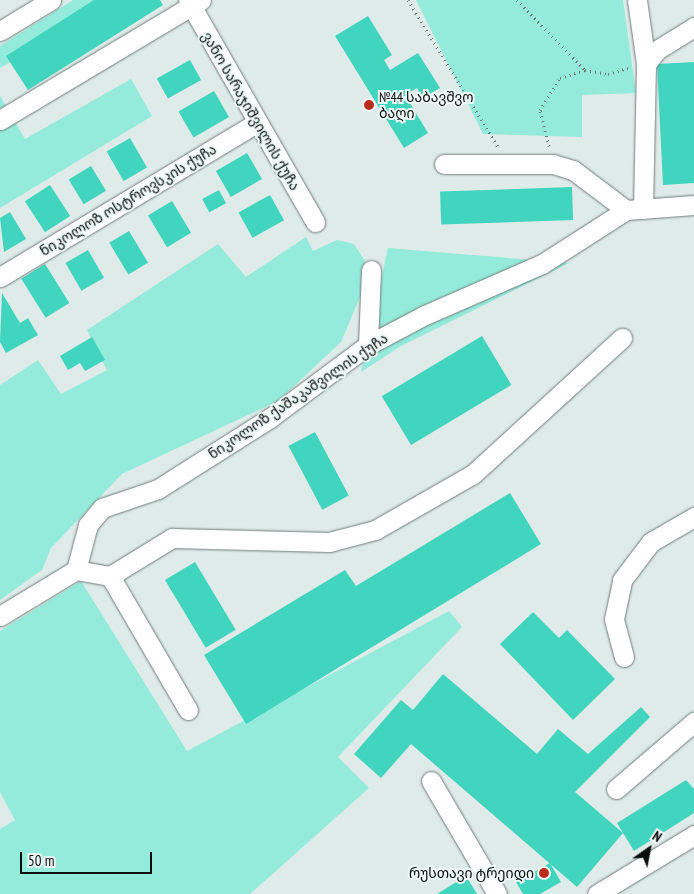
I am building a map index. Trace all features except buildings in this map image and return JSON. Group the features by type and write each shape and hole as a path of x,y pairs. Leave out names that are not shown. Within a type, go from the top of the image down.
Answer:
{"street":[{"path":"0,31 51,0"},
{"path":"444,164 508,162 553,164 573,170 635,209 646,64 637,0"},
{"path":"0,120 194,2"},
{"name":"ვანო სარაჯიშვილის ქუჩა","path":"194,2 256,123 315,222"},
{"path":"646,64 657,50 694,27"},
{"name":"ნიკოლოზ ოსტროვსკის ქუჩა","path":"0,277 256,123"},
{"name":"ნიკოლოზ ქაშაკაშვილის ქუჩა","path":"76,570 88,525 102,508 158,489 270,418 368,346 425,315 542,264 635,209 694,205"},
{"path":"368,346 371,270"},
{"path":"0,616 76,570 110,576 172,538 329,542 375,530 473,474 622,338"},
{"path":"624,657 614,619 622,580 651,542 694,517"},
{"path":"110,576 188,710"},
{"path":"616,789 694,722"},
{"path":"432,781 497,894"},
{"path":"597,894 694,835"}],"path":[{"path":"408,0 508,162"},
{"path":"517,0 585,70"},
{"path":"553,164 540,110 560,78 585,70 608,74 646,64"}],"green space":[{"path":"73,0 115,0 0,68 0,46"},
{"path":"416,0 623,0 636,93 582,95 582,137 483,134"},
{"path":"131,79 152,116 0,208 0,96 25,139"},
{"path":"306,237 313,251 337,240 354,244 365,261 363,290 341,342 278,401 122,474 51,548 42,570 0,600 0,385 38,360 61,394 107,370 87,330 218,244 246,277"},
{"path":"388,248 569,263 401,346 361,372"},
{"path":"81,581 187,751 449,611 462,627 338,757 369,788 250,894 0,894 0,829 15,820 0,792 0,631"}],"place":[{"name":"№44 საბავშვო ბაღი","path":"369,105"},
{"name":"რუსთავი ტრეიდი","path":"544,873"}]}
